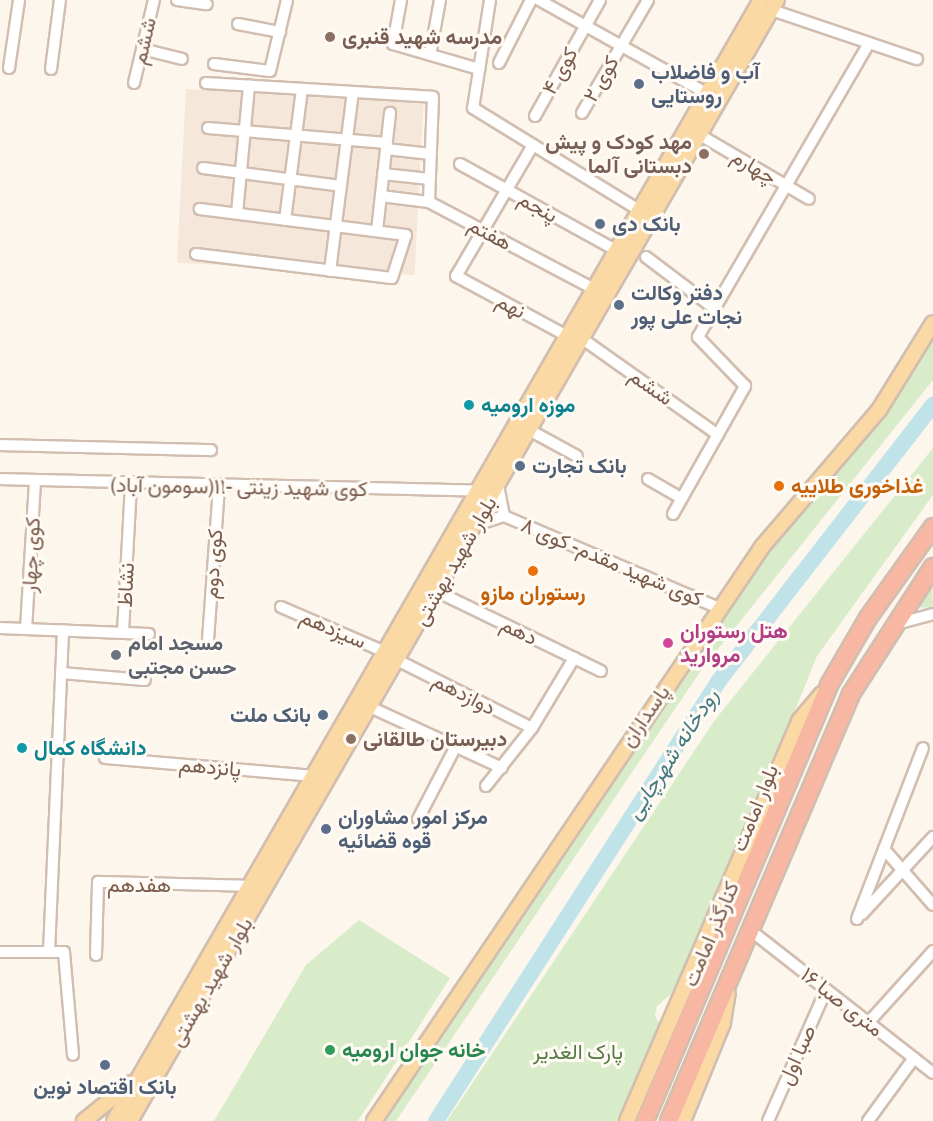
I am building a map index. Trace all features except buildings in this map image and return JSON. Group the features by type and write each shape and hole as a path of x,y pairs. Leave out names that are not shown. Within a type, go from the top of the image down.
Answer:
{"highway":[{"name":"بلوار امامت","path":"645,1121 829,685 868,618 933,527"},
{"name":"بلوار امامت","path":"669,1121 851,694 933,567"}],"main road":[{"name":"بلوار شهید بهشتی","path":"129,1121 334,757 385,651 761,0"},
{"name":"بلوار شهید بهشتی","path":"114,1121 315,776 334,757 370,707 584,340 775,5"},
{"name":"پاسداران","path":"374,1121 762,547 879,410 933,324"},
{"name":"کنارگذر امامت","path":"627,1121 799,722 829,685"},
{"name":"کنارگذر امامت","path":"683,1121 723,1023 730,980"},
{"path":"84,1121 142,1073"}],"street":[{"path":"9,68 19,0"},
{"path":"51,69 60,0"},
{"name":"ششم","path":"134,83 154,0"},
{"path":"177,0 207,4"},
{"path":"214,64 270,71 287,0"},
{"path":"400,0 393,44 479,69"},
{"path":"430,55 440,0"},
{"path":"490,0 473,108 639,210"},
{"path":"499,63 531,0"},
{"path":"539,0 706,93"},
{"name":"کوی ۴","path":"535,116 600,0"},
{"name":"کوی ۲","path":"582,113 648,0"},
{"path":"775,5 869,43 917,59"},
{"path":"238,24 280,32"},
{"path":"673,514 745,386 697,340 869,43"},
{"path":"142,49 182,59"},
{"path":"206,83 433,98 429,202"},
{"path":"237,213 249,86"},
{"path":"285,219 302,89"},
{"path":"330,271 353,92"},
{"path":"377,231 390,112"},
{"path":"208,128 347,140 431,154"},
{"name":"چهارم","path":"700,135 809,200"},
{"path":"483,231 534,145"},
{"name":"پنجم","path":"460,164 616,250"},
{"path":"203,168 341,186"},
{"path":"383,174 430,179"},
{"name":"هفتم","path":"381,196 429,202 594,289"},
{"path":"196,254 392,278 406,235 200,208"},
{"name":"نهم","path":"483,231 456,276 567,336"},
{"path":"646,257 715,309"},
{"name":"ششم","path":"584,340 717,435"},
{"path":"531,430 577,456"},
{"path":"0,445 211,450"},
{"name":"کوی شهید زینتی -۱۱(سومون آباد)","path":"0,479 131,486 477,491"},
{"path":"648,479 681,499"},
{"name":"کوی چهار","path":"26,629 35,480"},
{"name":"نشاط","path":"0,628 123,632 131,486"},
{"path":"476,525 504,516 498,486"},
{"name":"کوی دوم","path":"208,640 219,487"},
{"name":"کوی شهید مقدم- کوی ۸","path":"504,516 720,608"},
{"name":"دهم","path":"438,592 601,671"},
{"name":"سیزدهم","path":"281,607 385,651"},
{"path":"890,631 908,617 933,614"},
{"path":"49,952 63,630"},
{"path":"123,632 149,634"},
{"path":"486,786 532,728 574,658"},
{"name":"دوازدهم","path":"397,660 532,728"},
{"path":"61,673 145,680"},
{"path":"370,707 502,768"},
{"path":"418,819 456,747"},
{"path":"923,748 857,919 933,837"},
{"name":"پانزدهم","path":"105,758 315,776"},
{"path":"884,849 933,905"},
{"name":"هفدهم","path":"96,956 98,882 250,886"},
{"name":"۱۶ متری صبا","path":"750,930 933,1073"},
{"path":"868,1023 933,951"},
{"path":"0,952 64,952 72,1055"},
{"name":"صبا اول","path":"768,1121 826,990"},
{"path":"868,1121 914,1059"}],"shaded area":[{"path":"186,89 424,101 415,275 177,263"}],"green space":[{"path":"933,338 933,380 702,669 396,1121 384,1121 747,578 883,418"},
{"name":"پارک الغدیر","path":"933,448 933,495 817,656 726,881 671,994 657,1006 655,1016 663,1028 623,1121 447,1121 715,720"},
{"path":"932,584 933,608 915,607"},
{"name":"خانه جوان ارومیه","path":"359,920 450,978 358,1121 214,1121 306,965"}],"waterway":[{"name":"رودخانه شهرچایی","path":"436,1121 718,682 933,405"}],"place":[{"name":"مدرسه شهید قنبری","path":"330,37"},
{"name":"آب و فاضلاب روستایی","path":"639,84"},
{"name":"مهد کودک و پیش دبستانی آلما","path":"704,154"},
{"name":"بانک دی","path":"600,224"},
{"name":"دفتر وکالت نجات علی پور","path":"619,305"},
{"name":"موزه ارومیه","path":"469,405"},
{"name":"بانک تجارت","path":"520,466"},
{"name":"غذاخوری طلاییه","path":"779,486"},
{"name":"رستوران مازو","path":"533,571"},
{"name":"هتل رستوران مروارید","path":"668,643"},
{"name":"مسجد امام حسن مجتبی","path":"116,655"},
{"name":"بانک ملت","path":"323,715"},
{"name":"دبیرستان طالقانی","path":"351,739"},
{"name":"دانشگاه کمال","path":"22,748"},
{"name":"مرکز امور مشاوران قوه قضائیه","path":"326,829"},
{"name":"خانه جوان ارومیه","path":"330,1050"},
{"name":"بانک اقتصاد نوین","path":"105,1065"}]}
